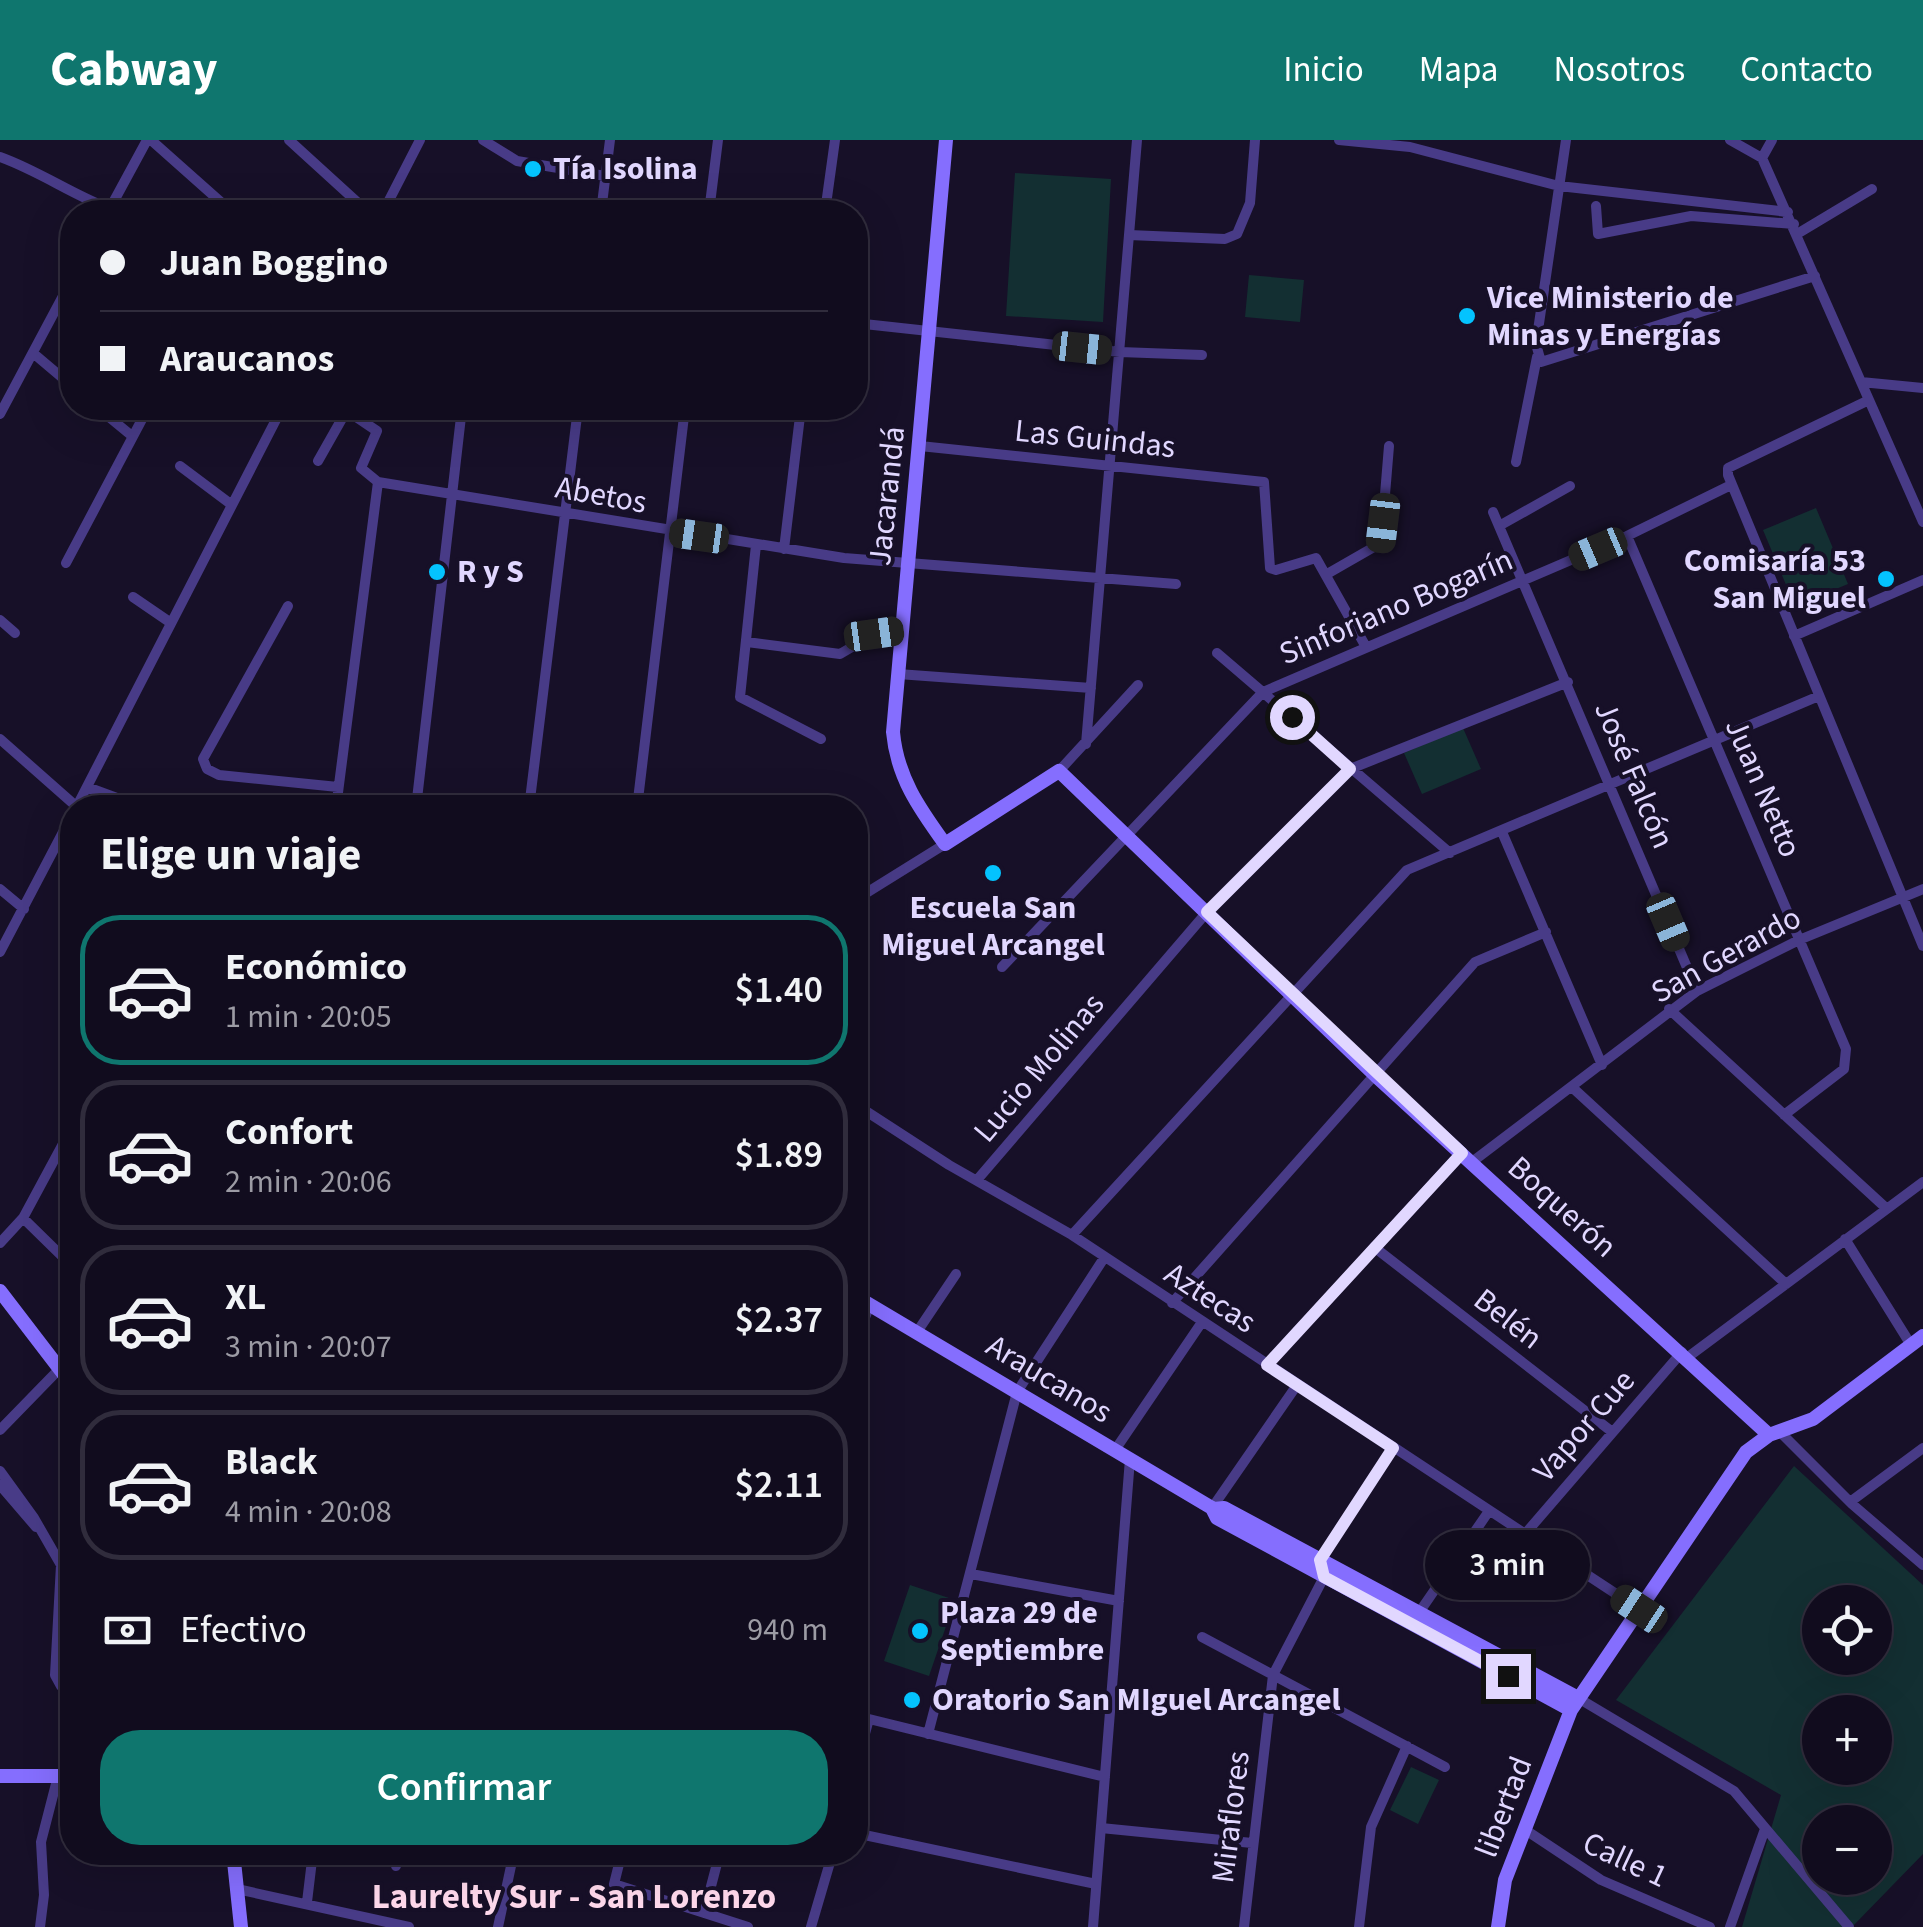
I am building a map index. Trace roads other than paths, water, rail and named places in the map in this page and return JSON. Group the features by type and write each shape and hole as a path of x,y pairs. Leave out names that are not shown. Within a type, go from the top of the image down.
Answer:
{"street":[{"path":"115,200 148,140 218,200"},
{"path":"289,140 355,200"},
{"path":"389,200 420,140"},
{"path":"483,140 518,161 606,176"},
{"path":"603,200 610,140"},
{"path":"710,200 718,140"},
{"path":"828,200 835,140"},
{"name":"Jacarandá","path":"944,844 901,776 895,756 901,631 946,140"},
{"path":"1086,744 1137,140"},
{"path":"1129,235 1225,239 1236,234 1246,220 1250,203 1255,140"},
{"path":"1338,140 1410,144 1560,186 1788,212"},
{"path":"1516,462 1537,357 1566,140"},
{"path":"1730,140 1762,158 1923,522"},
{"path":"1762,158 1772,140"},
{"path":"0,157 36,170 86,200"},
{"path":"1596,206 1598,234 1690,216 1796,229 1872,190"},
{"path":"1537,357 1546,364 1815,276"},
{"path":"0,414 60,302"},
{"path":"868,324 1120,352 1202,355"},
{"path":"33,353 60,376"},
{"path":"1861,382 1923,388"},
{"path":"1869,400 1728,468 1729,486 1923,946"},
{"path":"113,420 132,436"},
{"path":"66,563 141,420"},
{"path":"82,795 276,420"},
{"path":"318,461 340,420"},
{"path":"337,795 378,482 361,469 376,431 362,420"},
{"path":"418,795 461,420"},
{"path":"531,795 577,420"},
{"path":"639,795 684,420"},
{"path":"784,549 800,420"},
{"name":"Las Guindas","path":"920,446 1264,482 1272,570 1316,558 1327,574"},
{"path":"1366,647 1327,574 1380,544 1389,446"},
{"path":"180,466 232,505"},
{"name":"Abetos","path":"378,482 784,549 1176,584"},
{"path":"1499,526 1570,486"},
{"name":"Sinforiano Bogarín","path":"1002,967 1263,692 1628,536 1729,486"},
{"name":"José Falcón","path":"1493,512 1697,992"},
{"name":"Juan Netto","path":"1628,536 1848,1060 1844,1070 1784,1114"},
{"path":"756,544 740,697 820,739"},
{"path":"1794,636 1923,580"},
{"path":"133,596 171,622"},
{"path":"288,606 203,759 207,769 219,775 338,786"},
{"path":"0,620 14,633"},
{"path":"747,642 840,654 874,634 901,631"},
{"path":"1217,653 1450,853"},
{"path":"898,674 1090,688"},
{"name":"Lucio Molinas","path":"977,1180 1207,912 1350,769 1568,682"},
{"path":"868,892 1059,771 1138,684"},
{"path":"1072,1236 1291,991 1391,882 1407,870 1820,696"},
{"path":"0,739 63,795"},
{"name":"Boquerón","path":"1059,771 1376,1076 1775,1433"},
{"path":"86,787 108,795"},
{"path":"1502,832 1602,1065"},
{"path":"0,952 60,839"},
{"path":"0,889 24,910"},
{"name":"San Gerardo","path":"1267,1365 1374,1247 1467,1157 1574,1088 1669,1010 1799,940 1923,889"},
{"path":"1172,1302 1475,962 1546,932"},
{"path":"1669,1010 1886,1208"},
{"path":"1574,1088 1786,1284"},
{"name":"Aztecas","path":"868,1112 1072,1236 1639,1609"},
{"path":"0,1243 23,1218 60,1153"},
{"name":"Vapor Cue","path":"1525,1534 1611,1431 1685,1354 1923,1182"},
{"path":"23,1218 60,1254"},
{"path":"1846,1239 1917,1341"},
{"name":"Belén","path":"1374,1247 1611,1431"},
{"path":"928,1734 1017,1392 1104,1258"},
{"path":"917,1332 956,1274"},
{"path":"0,1291 60,1370 0,1430"},
{"name":"Araucanos","path":"868,1305 1213,1508 1224,1508 1320,1560 1416,1619 1574,1704"},
{"path":"1115,1450 1202,1322"},
{"name":"libertad","path":"1498,1927 1505,1880 1574,1704 1746,1452 1775,1433 1812,1419 1917,1341"},
{"path":"1213,1508 1297,1385"},
{"path":"1775,1433 1923,1565"},
{"path":"1324,1577 1320,1560 1393,1448"},
{"path":"1850,1502 1923,1448"},
{"path":"1093,1927 1130,1459"},
{"path":"0,1471 37,1528"},
{"path":"0,1484 37,1528 60,1570"},
{"name":"Araucanos","path":"1213,1508 1217,1518 1324,1577 1416,1619"},
{"path":"1416,1619 1489,1511"},
{"path":"971,1574 1119,1601"},
{"name":"Miraflores","path":"1244,1927 1273,1675 1324,1577"},
{"path":"60,1599 54,1675 60,1684"},
{"path":"1202,1636 1445,1767"},
{"path":"1574,1704 1722,1783 1849,1927"},
{"path":"868,1719 1105,1778"},
{"path":"1359,1927 1371,1826 1407,1746"},
{"path":"0,1776 60,1776"},
{"path":"40,1927 44,1895 41,1842 60,1790"},
{"path":"1101,1828 1252,1843"},
{"name":"Calle 1","path":"1524,1829 1565,1860 1601,1880 1710,1927"},
{"path":"1730,1927 1765,1829"},
{"path":"868,1836 1096,1884"},
{"path":"234,1865 241,1927"},
{"path":"307,1902 311,1865"},
{"path":"498,1927 511,1865"},
{"path":"619,1865 614,1884 748,1927"},
{"path":"704,1913 717,1865"},
{"path":"811,1927 828,1865"},
{"path":"237,1889 409,1927"}],"place":[{"name":"Tía Isolina","path":"533,169"},
{"name":"Vice Ministerio de Minas y Energías","path":"1467,316"},
{"name":"R y S","path":"437,572"},
{"name":"Comisaría 53 San Miguel","path":"1886,579"},
{"name":"Escuela San Miguel Arcangel","path":"993,873"},
{"name":"Plaza 29 de Septiembre","path":"920,1631"},
{"name":"Oratorio San MIguel Arcangel","path":"912,1700"}],"district":[{"name":"Laurelty Sur - San Lorenzo","path":"574,1897"}]}
